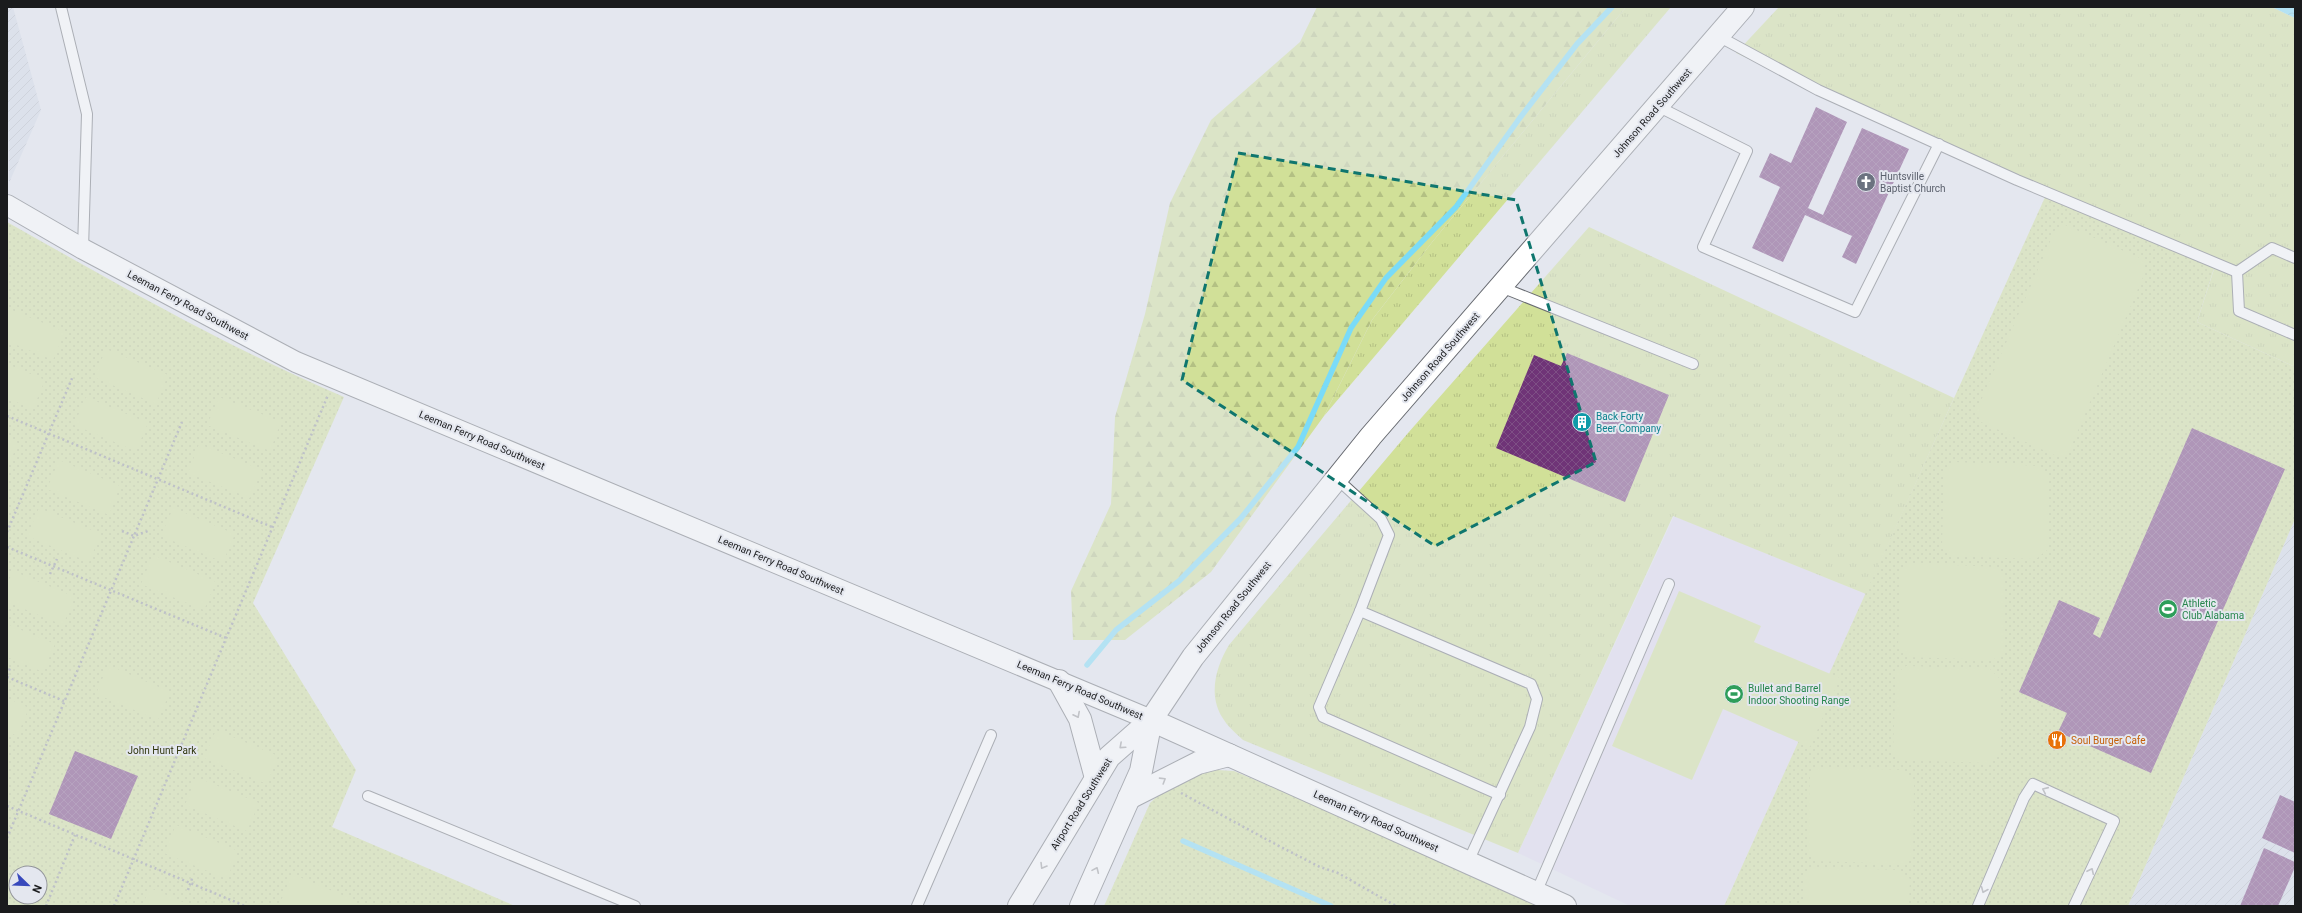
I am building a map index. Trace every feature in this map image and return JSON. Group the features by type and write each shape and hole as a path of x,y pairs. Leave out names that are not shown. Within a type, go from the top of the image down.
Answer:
{"street":[{"name":"Johnson Road Southwest","path":"1151,720 1192,657 1336,478 1743,7"},
{"name":"Leeman Ferry Road Southwest","path":"7,205 83,249 296,362 1151,720 1565,906"},
{"path":"1059,681 1080,719 1096,778"},
{"path":"1080,906 1141,771 1151,720"},
{"name":"Airport Road Southwest","path":"1019,906 1109,758 1151,720"},
{"path":"1129,798 1198,763 1229,755"}],"lane":[{"path":"61,7 87,114 83,249"},
{"path":"1718,36 1818,90 2018,180 2237,272"},
{"path":"1657,106 1747,151 1703,247 1855,312 1939,144"},
{"path":"2237,272 2272,248 2295,258"},
{"path":"2237,272 2239,311 2295,335"},
{"path":"1501,287 1693,364"},
{"path":"1336,478 1381,519 1389,535 1360,611 1319,708 1323,717 1500,795"},
{"path":"1536,893 1669,584"},
{"path":"1360,611 1531,684 1537,699 1530,727 1468,862"},
{"path":"917,906 990,735"},
{"path":"1978,906 2024,798 2033,784 2114,821 2074,906"},
{"path":"368,796 630,905"}],"path":[{"path":"7,532 73,376"},
{"path":"114,906 335,378"},
{"path":"7,416 272,527"},
{"path":"7,838 182,422"},
{"path":"122,531 134,536 148,531"},
{"path":"7,547 226,638"},
{"path":"50,574 57,559"},
{"path":"11,666 7,676 64,701"},
{"path":"1177,791 1320,867 1338,873 1396,906"},
{"path":"7,806 244,906"},
{"path":"46,906 75,835"},
{"path":"188,890 193,876"}],"highlighted area":[{"path":"1238,153 1516,200 1596,462 1435,546 1182,380"}],"shaded area":[{"path":"7,7 13,7 41,110 9,183"},
{"path":"1674,516 1866,594 1724,906 1630,906 1518,853"},
{"path":"2295,519 2295,906 2128,906"}],"green space":[{"path":"1317,7 1626,7 1433,241 1372,320 1324,416 1211,572 1125,640 1073,640 1071,591 1111,504 1115,417 1145,314 1170,203 1211,120 1300,42"},
{"path":"1626,7 1671,7 1324,416 1372,320 1433,241"},
{"path":"1779,7 2272,7 2295,18 2295,367 2197,322 2215,266 2046,195 1736,53"},
{"path":"2046,195 2215,265 2197,322 2295,367 2295,519 2128,906 1724,906"},
{"name":"John Hunt Park","path":"7,222 215,336 300,378 344,397 253,603 356,770 332,827 515,906 7,906"},
{"path":"2065,225 2142,259 2146,270 2068,454 2059,457 1981,422 1976,412 2055,230"},
{"path":"1589,227 1954,398 1866,594 1673,516 1518,853 1243,740 1228,726 1219,711 1216,702 1215,682 1220,662 1229,645 1408,433"},
{"path":"7,308 65,332 53,360 7,341"},
{"path":"106,349 168,375 156,404 94,377"},
{"path":"7,364 45,380 33,409 7,398"},
{"path":"86,397 148,423 136,451 74,425"},
{"path":"219,397 281,422 270,451 207,425"},
{"path":"7,439 18,443 7,469"},
{"path":"199,444 262,470 250,498 188,473"},
{"path":"59,460 120,486 109,515 47,489"},
{"path":"1955,462 2039,466 2048,475 2047,550 2036,559 1951,556 1942,547 1944,470"},
{"path":"39,508 101,534 89,562 27,536"},
{"path":"173,508 235,534 223,562 161,536"},
{"path":"153,555 216,582 204,610 141,584"},
{"path":"1911,563 1996,567 2005,576 2004,651 1993,660 1907,657 1898,648 1901,571"},
{"path":"13,571 75,597 63,625 7,602 7,584"},
{"name":"Bullet and Barrel Indoor Shooting Range","path":"1679,591 1761,626 1754,642 1840,678 1810,747 1723,709 1692,780 1612,746"},
{"path":"7,624 55,644 43,672 7,657"},
{"path":"108,665 170,692 158,720 96,694"},
{"path":"1906,666 1990,669 2000,679 1999,754 1988,763 1902,760 1893,751 1896,674"},
{"path":"7,698 29,708 17,736 7,731"},
{"path":"216,730 278,756 267,784 204,758"},
{"path":"1820,767 1904,770 1914,780 1913,855 1902,864 1816,861 1807,852 1810,775"},
{"path":"1217,770 1234,771 1556,906 1104,906 1150,803 1168,786 1197,772"},
{"path":"196,777 259,803 247,831 185,805"},
{"path":"176,825 238,851 227,879 164,853"},
{"path":"1816,867 1900,870 1910,879 1909,906 1804,906 1805,874"},
{"path":"292,874 354,900 352,906 287,906 280,903"},
{"path":"150,888 192,906 142,906"}],"water":[{"path":"2272,7 2295,7 2295,18"}],"building":[{"name":"Huntsville Baptist Church","path":"1816,107 1847,122 1808,208 1823,215 1862,128 1909,149 1856,264 1842,257 1852,236 1805,215 1783,262 1752,248 1780,187 1759,177 1770,153 1791,163"},
{"name":"Back Forty Beer Company","path":"1567,353 1669,395 1625,502 1496,448 1534,355 1561,366"},
{"name":"Athletic Club Alabama","path":"2192,428 2285,469 2151,773 2058,732 2067,713 2019,692 2059,600 2100,618 2093,634 2100,638"},
{"path":"75,751 138,776 111,839 49,814"},
{"path":"2280,795 2295,802 2295,853 2262,838"},
{"path":"2264,848 2295,862 2295,867 2278,906 2240,906"}],"waterway":[{"path":"1087,665 1116,630 1179,581 1241,518 1298,447 1351,328 1386,278 1456,207 1519,119 1577,44 1612,7"},
{"path":"1183,841 1331,906"}],"place":[{"name":"Huntsville Baptist Church","path":"1866,182"},
{"name":"Back Forty Beer Company","path":"1582,422"},
{"name":"Athletic Club Alabama","path":"2168,609"},
{"name":"Bullet and Barrel Indoor Shooting Range","path":"1734,694"},
{"name":"Soul Burger Cafe","path":"2057,740"}]}
